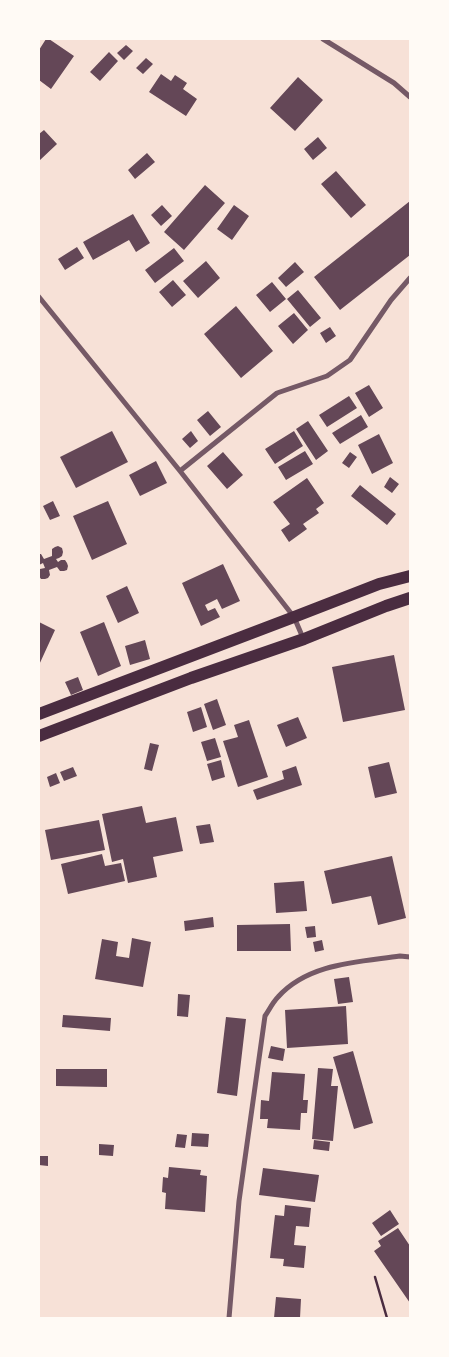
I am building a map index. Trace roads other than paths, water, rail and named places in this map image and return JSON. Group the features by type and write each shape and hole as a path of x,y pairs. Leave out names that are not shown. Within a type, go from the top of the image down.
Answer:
{"main road":[{"path":"39,714 379,584 410,576"},
{"path":"39,736 410,598"}],"street":[{"path":"322,39 394,83 410,97"},
{"path":"180,471 278,393 327,376 350,360 391,300 410,278"},
{"path":"39,297 180,471 294,617 304,639"},
{"path":"229,1318 240,1201 265,1016 278,997 297,981 312,973 329,967 400,956 410,957"}]}
